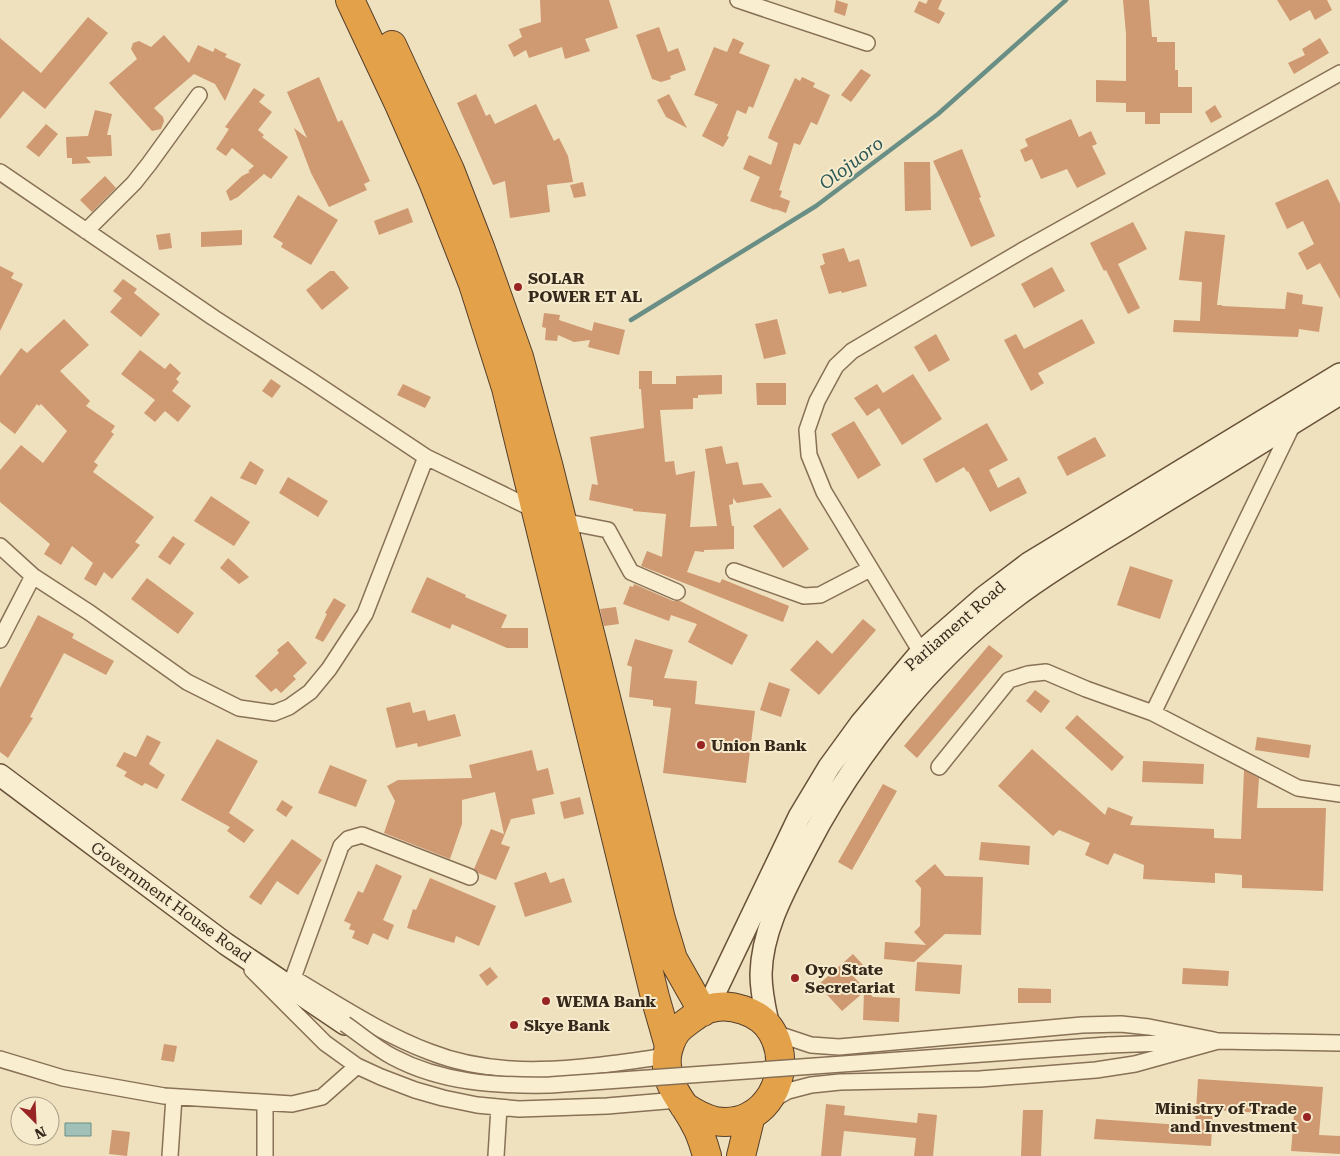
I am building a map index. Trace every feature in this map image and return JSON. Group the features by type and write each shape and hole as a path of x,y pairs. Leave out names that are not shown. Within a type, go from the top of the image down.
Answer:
{"highway":[{"path":"350,0 433,182 470,276 506,388 552,512 673,959 705,1010"},
{"path":"370,0 447,162 519,357 668,1051 668,1079 695,1124 704,1143 707,1156"},
{"path":"668,1051 677,1031 705,1010 724,1006 741,1009 756,1016 770,1030 780,1051 781,1073 774,1093 755,1112 734,1121 716,1121 699,1116 681,1103"},
{"path":"741,1156 755,1112"}],"main road":[{"name":"Parliament Road","path":"770,1030 764,1006 761,973 764,949 777,908 818,826 845,781 879,734 917,688 960,645 1009,602 1058,567 1292,414 1340,374"},
{"name":"Parliament Road","path":"705,1010 799,817 829,767 861,723 920,652 984,597 1029,563 1292,414 1340,394"},
{"name":"Government House Road","path":"0,775 226,944 345,1024"}],"street":[{"path":"738,0 868,43"},
{"path":"920,652 824,492 809,455 807,430 817,401 836,366 852,351 1024,249 1340,73"},
{"path":"86,231 134,183 199,95"},
{"path":"0,172 214,318 426,457 552,512 608,530 631,572 677,592"},
{"path":"1153,713 1292,414"},
{"path":"0,546 33,576 90,613 187,682 239,708 274,713 289,706 310,692 329,669 365,614 426,457"},
{"path":"734,571 804,596 820,595 870,569"},
{"path":"0,640 33,576"},
{"path":"938,767 1010,680 1028,674 1046,672 1086,689 1153,713 1298,788 1340,794"},
{"path":"293,978 341,846 348,839 362,834 470,877"},
{"path":"226,944 293,978 401,1040 432,1053 466,1062 494,1068 541,1070 594,1066 668,1051"},
{"path":"226,944 325,1043 356,1066 381,1077 443,1098 477,1105 519,1109 681,1103"},
{"path":"345,1024 392,1057 421,1070 480,1084 516,1086 1108,1045 1218,1041 1340,1044"},
{"path":"770,1030 811,1045 839,1047 1082,1025 1121,1024 1149,1027 1218,1041"},
{"path":"755,1112 788,1091 811,1086 840,1082 980,1079 1096,1070 1135,1064 1218,1041"},
{"path":"0,1059 63,1078 174,1097 292,1104 322,1097 356,1066"},
{"path":"170,1156 174,1097"},
{"path":"264,1156 265,1103"},
{"path":"496,1156 499,1107"}],"water":[{"path":"65,1123 91,1123 91,1136 65,1136"}],"building":[{"path":"540,0 609,0 618,28 585,39 590,51 565,59 562,47 529,58 526,50 514,57 508,45 522,37 519,29 541,22"},
{"path":"836,0 848,4 845,16 834,12"},
{"path":"928,0 942,0 938,9 945,13 939,24 914,12 919,1 926,4"},
{"path":"1123,0 1149,0 1152,37 1157,37 1157,42 1175,42 1175,70 1178,70 1178,87 1192,87 1192,113 1160,113 1160,124 1145,124 1145,112 1126,112 1126,103 1096,102 1096,80 1126,81 1126,34"},
{"path":"1277,0 1327,0 1332,10 1315,20 1310,10 1290,21"},
{"path":"88,17 108,33 45,109 23,91 0,119 0,38 41,73"},
{"path":"659,27 668,52 678,48 686,70 670,76 671,79 661,82 652,79 636,35"},
{"path":"164,35 189,63 198,45 213,52 215,48 227,54 225,57 241,64 225,101 215,84 194,74 154,108 163,117 164,121 161,129 152,131 109,83 137,59 131,49 133,43 139,41 151,47"},
{"path":"733,38 744,43 739,53 770,65 753,108 749,106 746,114 737,110 727,136 729,137 723,147 702,136 718,104 714,103 715,101 713,102 694,95 714,47 727,52"},
{"path":"1320,38 1329,53 1294,74 1288,63 1305,55 1302,49"},
{"path":"861,69 871,75 851,102 841,95"},
{"path":"319,77 338,122 342,120 370,181 364,184 367,190 329,207 311,173 294,128 307,138 287,92"},
{"path":"802,77 815,83 813,87 830,95 817,125 811,122 800,145 794,143 779,190 782,191 780,197 790,201 786,213 750,201 760,177 743,169 749,155 771,165 778,143 768,138 770,132 795,78 800,81"},
{"path":"254,88 265,95 259,102 272,112 258,130 264,135 262,137 288,157 271,179 264,174 238,197 230,201 226,191 242,176 250,172 248,171 254,166 232,148 226,156 216,149 229,129 225,127"},
{"path":"476,94 486,116 490,114 495,124 536,104 554,141 559,138 568,156 573,182 547,185 550,212 510,218 505,181 493,185 457,103"},
{"path":"669,94 687,128 666,117 657,100"},
{"path":"1215,105 1222,117 1211,123 1205,112"},
{"path":"95,110 112,114 107,135 111,135 112,156 86,157 91,163 72,164 72,158 67,158 66,137 88,136"},
{"path":"1071,119 1079,137 1091,131 1097,144 1092,146 1106,174 1077,188 1067,169 1041,179 1032,159 1025,162 1020,150 1028,146 1025,139"},
{"path":"46,124 58,134 39,157 26,147"},
{"path":"962,149 995,236 971,247 933,161"},
{"path":"904,162 930,162 931,210 905,211"},
{"path":"105,176 116,188 92,212 80,200"},
{"path":"1328,179 1340,204 1340,299 1320,263 1307,270 1298,253 1314,244 1303,221 1287,229 1275,203"},
{"path":"583,182 586,196 574,198 570,185"},
{"path":"298,195 338,220 311,265 281,247 283,243 273,237"},
{"path":"408,208 413,222 379,235 374,221"},
{"path":"1133,222 1147,249 1118,264 1140,308 1128,314 1090,243"},
{"path":"242,230 242,245 201,247 201,232"},
{"path":"1185,231 1225,235 1217,305 1285,309 1287,292 1303,295 1302,304 1323,307 1319,332 1299,329 1298,337 1173,332 1174,320 1200,321 1202,282 1179,280"},
{"path":"170,233 172,248 159,250 156,235"},
{"path":"844,248 849,262 859,259 867,286 842,293 841,291 829,294 820,266 825,264 822,254"},
{"path":"0,266 14,273 11,278 23,284 0,331"},
{"path":"1052,267 1065,291 1034,308 1021,284"},
{"path":"330,271 334,271 349,288 322,310 306,290"},
{"path":"123,279 137,289 134,293 160,314 141,337 110,312 122,298 113,291"},
{"path":"544,313 560,315 559,320 592,331 594,322 625,330 619,355 588,347 590,340 574,342 558,335 557,341 545,340 546,328 542,327"},
{"path":"64,319 89,345 60,371 90,401 86,406 115,426 111,432 114,434 94,462 98,465 93,472 154,517 135,542 140,545 112,579 104,572 96,586 84,579 93,563 72,546 61,565 44,554 50,544 0,502 0,470 21,445 43,463 67,431 41,404 39,406 37,404 15,434 0,422 0,376 21,348 27,353"},
{"path":"777,319 786,354 764,359 755,324"},
{"path":"1082,319 1095,343 1038,373 1044,383 1031,391 1004,340 1016,334 1024,349"},
{"path":"936,334 950,360 929,372 914,347"},
{"path":"140,350 165,369 170,363 181,373 176,379 179,382 172,391 191,406 178,422 165,411 155,422 144,413 155,400 121,374"},
{"path":"639,371 652,371 652,384 676,384 676,376 722,375 722,394 698,395 698,398 693,398 693,409 660,410 665,462 674,461 676,475 695,471 690,527 717,526 705,449 722,446 726,464 738,462 743,485 762,483 772,497 737,503 733,498 733,504 729,505 732,526 734,526 734,549 695,551 687,572 720,583 722,579 789,606 783,622 641,566 647,551 662,557 666,514 633,511 633,509 589,500 592,484 598,485 590,437 644,428 641,389 639,389"},
{"path":"913,374 942,419 902,445 879,408 867,416 854,398 877,384 883,393"},
{"path":"271,379 281,386 272,398 262,391"},
{"path":"756,383 786,383 786,405 757,405"},
{"path":"403,384 431,397 425,408 397,395"},
{"path":"854,421 881,465 858,479 831,434"},
{"path":"987,423 1008,460 989,470 998,488 1019,477 1027,493 990,512 964,467 936,483 923,459"},
{"path":"1095,437 1106,456 1067,476 1057,457"},
{"path":"250,461 264,470 256,485 240,478"},
{"path":"288,477 328,501 318,517 279,493"},
{"path":"211,496 250,522 234,546 194,521"},
{"path":"780,508 809,549 783,568 753,526"},
{"path":"173,536 185,544 170,565 158,557"},
{"path":"228,558 249,577 239,584 220,568"},
{"path":"1130,566 1173,580 1160,619 1117,605"},
{"path":"427,577 466,595 465,597 507,615 501,628 528,628 528,648 507,648 452,624 450,629 411,612"},
{"path":"147,578 194,613 178,634 131,599"},
{"path":"634,584 673,601 680,601 748,635 732,665 688,642 697,624 671,615 669,621 623,604 630,586 633,587"},
{"path":"334,598 346,605 323,642 315,638 327,614 325,613"},
{"path":"616,607 619,624 604,626 600,609"},
{"path":"38,615 74,634 72,638 114,661 106,675 64,653 30,717 33,718 8,758 0,752 0,688"},
{"path":"863,619 876,630 819,695 790,670 817,640 832,654"},
{"path":"635,639 673,650 664,678 697,681 695,704 755,711 746,783 663,773 671,708 653,706 653,700 629,697 632,667 627,665"},
{"path":"288,641 307,663 293,676 296,679 281,693 276,688 271,692 255,676 279,653 277,650"},
{"path":"989,645 1003,656 917,758 904,746"},
{"path":"769,682 790,689 781,717 760,710"},
{"path":"1035,690 1050,701 1041,713 1026,701"},
{"path":"410,702 413,713 425,710 428,721 455,714 461,736 418,747 417,743 396,748 386,708"},
{"path":"1077,715 1124,757 1112,771 1065,728"},
{"path":"147,735 161,742 149,764 165,775 157,789 145,783 142,786 124,776 127,772 116,766 124,752 136,757"},
{"path":"1257,737 1311,745 1309,758 1255,750"},
{"path":"217,739 258,761 229,813 254,830 244,843 227,831 230,827 181,800"},
{"path":"1032,749 1105,815 1108,807 1133,817 1130,825 1214,829 1214,838 1241,839 1244,770 1259,778 1257,808 1326,808 1323,891 1242,888 1242,875 1215,873 1215,883 1143,879 1144,865 1114,853 1108,865 1085,855 1090,843 1059,830 1053,836 998,786"},
{"path":"532,750 537,771 548,768 554,794 532,799 535,814 511,819 501,844 510,847 496,880 478,873 474,869 491,829 504,834 495,792 462,800 462,824 450,859 384,833 395,801 387,786 398,780 472,778 469,765"},
{"path":"1143,761 1204,764 1203,784 1142,782"},
{"path":"330,765 367,780 356,807 318,793"},
{"path":"883,784 897,791 852,870 838,862"},
{"path":"580,797 584,814 564,819 560,802"},
{"path":"282,800 293,807 286,817 276,810"},
{"path":"292,839 322,860 298,895 277,881 261,905 249,897"},
{"path":"981,842 1030,846 1029,865 979,860"},
{"path":"376,864 402,876 383,920 394,925 388,940 373,933 368,945 352,938 355,931 349,929 351,924 344,921 358,891 363,893"},
{"path":"935,864 945,876 983,877 981,935 945,934 914,962 884,959 885,942 926,945 914,932 920,926 921,888 915,881"},
{"path":"546,872 550,883 564,878 572,902 525,917 514,883"},
{"path":"430,878 496,906 479,946 456,936 454,943 407,928 413,909 416,910"},
{"path":"853,954 863,965 852,975 873,997 900,998 899,1022 863,1020 864,992 842,1011 818,985"},
{"path":"917,962 962,965 960,994 915,991"},
{"path":"490,967 498,977 487,986 479,975"},
{"path":"1183,968 1229,971 1228,986 1182,984"},
{"path":"1018,988 1051,989 1051,1003 1018,1003"},
{"path":"164,1044 177,1046 174,1062 161,1060"},
{"name":"Ministry of Trade and Investment","path":"1198,1079 1323,1087 1319,1135 1340,1136 1340,1154 1291,1151 1294,1115 1213,1110 1211,1146 1094,1139 1096,1119 1195,1126"},
{"path":"826,1104 845,1106 844,1115 917,1123 918,1113 937,1115 933,1156 914,1156 916,1138 844,1131 841,1156 821,1156"},
{"path":"1023,1110 1043,1110 1041,1156 1021,1156"},
{"path":"112,1130 130,1132 127,1156 109,1154"}],"waterway":[{"name":"Olojuoro","path":"631,320 816,206 938,114 1066,0"}],"place":[{"name":"SOLAR POWER ET AL","path":"518,287"},
{"name":"Union Bank","path":"701,745"},
{"name":"Oyo State Secretariat","path":"795,978"},
{"name":"WEMA Bank","path":"546,1001"},
{"name":"Skye Bank","path":"514,1025"},
{"name":"Ministry of Trade and Investment","path":"1307,1117"}]}
